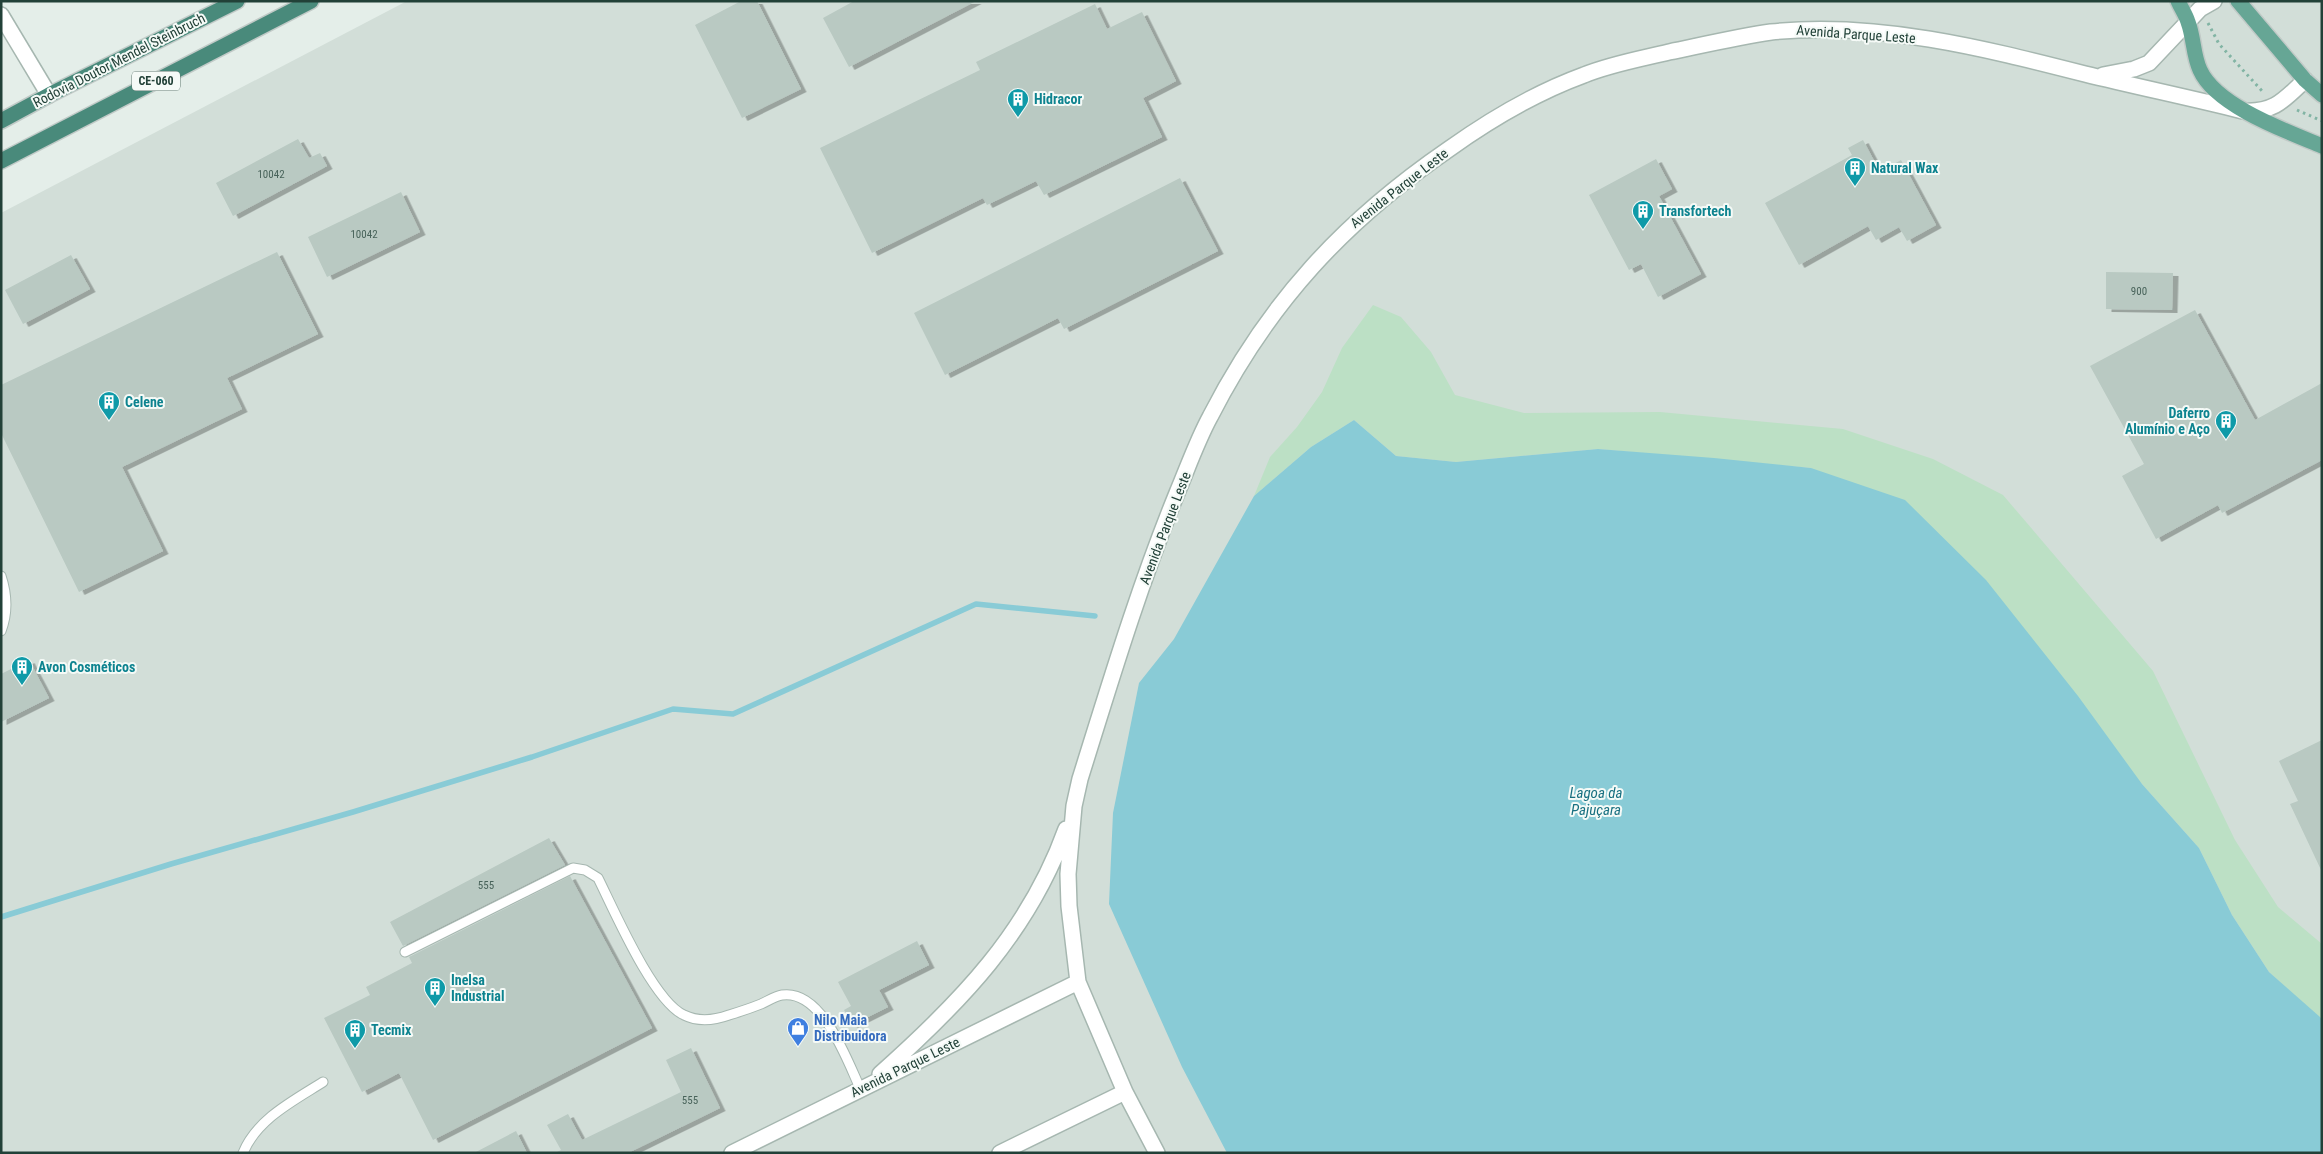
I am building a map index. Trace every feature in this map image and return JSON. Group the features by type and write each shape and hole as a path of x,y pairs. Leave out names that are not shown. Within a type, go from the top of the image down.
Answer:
{"highway":[{"name":"CE-060","path":"1,161 312,1"},
{"name":"Rodovia Doutor Mendel Steinbruch","path":"1,121 48,95 235,2"}],"main road":[{"path":"2178,1 2188,22 2194,52 2207,83 2222,98 2322,146"},
{"path":"2238,1 2305,80 2322,95"}],"street":[{"name":"Avenida Parque Leste","path":"2096,76 2142,67 2156,57 2200,9 2214,1"},
{"path":"1,15 48,95"},
{"name":"Avenida Parque Leste","path":"1157,1153 1125,1092 1078,982 1069,882 1074,806 1087,757 1161,533 1208,420 1252,342 1309,268 1363,216 1432,160 1476,129 1529,99 1585,74 1628,61 1771,32 1792,29 1837,30 1932,39 2244,110 2263,111 2281,103 2305,80"},
{"path":"864,1086 921,1037 996,958 1037,891 1058,851 1074,806"},
{"name":"Avenida Parque Leste","path":"732,1153 864,1086 910,1066 1078,982"},
{"path":"1000,1153 1125,1092"}],"lane":[{"path":"1,576 6,593 5,623 1,631"},
{"path":"405,952 573,868 584,870 598,878 649,976 664,998 683,1015 699,1020 720,1018 759,1005 781,995 797,996 810,1003 832,1029 864,1086"},
{"path":"243,1153 248,1141 265,1122 286,1105 323,1082"}],"path":[{"path":"2200,9 2219,44 2259,90 2281,103 2322,121"}],"shaded area":[{"path":"407,1 2322,1 2322,1153 1,1153 1,213"}],"green space":[{"path":"1373,305 1401,317 1431,352 1455,395 1524,413 1660,412 1843,429 1933,459 2003,495 2153,671 2235,840 2278,907 2322,944 2322,1020 2269,972 2232,915 2199,848 2142,784 1811,468 1598,449 1456,462 1396,456 1354,420 1311,447 1254,496 1270,457 1297,427 1322,392 1342,348"}],"water":[{"name":"Lagoa da Pajuçara","path":"1354,420 1396,456 1456,462 1598,449 1714,458 1811,468 1905,500 1986,580 2078,696 2142,784 2199,848 2232,915 2269,972 2322,1020 2322,1153 1227,1153 1182,1067 1109,904 1113,813 1139,683 1174,639 1254,496 1311,447"}],"building":[{"path":"741,1 757,1 801,89 742,118 695,25"},
{"path":"854,1 976,1 849,67 823,18"},
{"name":"Hidracor","path":"1095,4 1107,29 1142,12 1176,81 1143,98 1162,137 1044,195 1036,181 987,205 983,198 872,253 820,148 980,70 976,62"},
{"path":"298,139 309,158 320,153 327,166 233,216 216,183"},
{"name":"Natural Wax","path":"1863,140 1880,172 1901,160 1936,225 1907,241 1899,227 1876,240 1868,226 1799,265 1765,203 1852,155 1848,148"},
{"name":"Transfortech","path":"1656,159 1672,189 1659,196 1701,274 1658,297 1641,264 1629,270 1589,195"},
{"path":"1180,178 1218,251 1064,329 1058,318 945,375 914,313"},
{"path":"401,192 420,232 327,277 308,237"},
{"name":"Celene","path":"277,252 318,334 227,378 242,409 122,467 163,551 79,592 1,433 1,385"},
{"path":"71,255 90,289 23,324 5,290"},
{"path":"2106,272 2173,273 2172,310 2106,309"},
{"name":"Daferro Alumínio e Aço","path":"2195,310 2255,420 2322,383 2322,460 2222,513 2218,505 2156,539 2122,476 2144,464 2090,366"},
{"name":"Avon Cosméticos","path":"29,660 49,698 1,722 1,674"},
{"path":"2322,740 2322,872 2290,804 2298,801 2279,761"},
{"path":"549,838 565,865 403,946 390,922"},
{"name":"Inelsa Industrial","path":"570,876 652,1028 433,1140 399,1073 362,1092 324,1018 370,995 366,987 412,963 409,957"},
{"path":"917,941 929,965 879,990 888,1007 852,1025 844,1010 851,1006 838,982"},
{"path":"691,1048 720,1108 628,1153 555,1153 561,1150 547,1125 568,1114 582,1140 681,1092 666,1060"},
{"path":"516,1131 527,1153 474,1153"}],"waterway":[{"path":"1,917 171,864 353,812 532,757 673,709 733,714 976,604 1095,616"}],"place":[{"name":"Hidracor","path":"1018,118"},
{"name":"Natural Wax","path":"1855,187"},
{"name":"Transfortech","path":"1643,230"},
{"name":"Celene","path":"109,421"},
{"name":"Daferro Alumínio e Aço","path":"2226,440"},
{"name":"Avon Cosméticos","path":"22,686"},
{"name":"Inelsa Industrial","path":"435,1007"},
{"name":"Nilo Maia Distribuidora","path":"798,1047"},
{"name":"Tecmix","path":"355,1049"}]}
